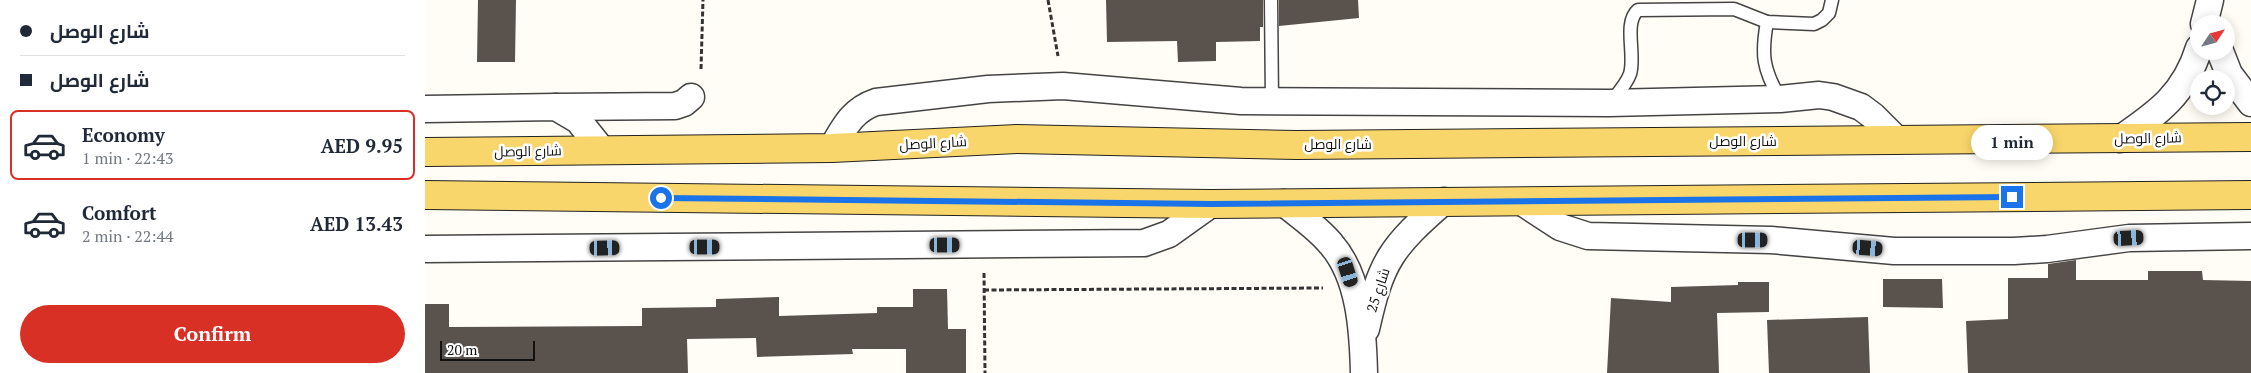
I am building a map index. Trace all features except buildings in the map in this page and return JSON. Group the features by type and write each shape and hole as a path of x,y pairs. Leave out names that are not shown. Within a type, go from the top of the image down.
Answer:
{"main road":[{"name":"شارع الوصل","path":"425,152 831,148 1017,139 1297,145 2251,137"},
{"path":"425,195 1211,204 2251,195"}],"street":[{"path":"2207,15 2211,0"},
{"path":"2211,0 2214,15"},
{"path":"2120,139 2166,106 2187,78 2194,60"},
{"path":"2224,60 2229,74 2251,102"},
{"path":"831,148 855,113 861,108 876,102 988,89 1063,86 1224,100 1272,102 1609,103 1780,98 1819,95 1848,101 1873,116 1897,140"},
{"path":"425,108 675,106 684,103 691,96"},
{"path":"556,106 578,120 602,150"},
{"name":"شارع 25","path":"1363,342 1374,293 1386,264 1404,237 1444,201"},
{"path":"1522,202 1560,227 1588,236 1779,240 1894,250 2031,251 2129,238 2251,236"},
{"name":"شارع 25","path":"1284,203 1331,244 1341,258 1354,288 1363,342 1364,373"},
{"path":"425,249 1144,243 1169,234 1211,204"}],"lane":[{"path":"1271,0 1272,102"},
{"path":"1609,103 1629,75 1632,63 1631,20 1638,10 1734,9 1767,22 1814,24 1822,20 1829,13 1832,0"},
{"path":"1767,22 1763,45 1765,68 1780,98"}],"path":[{"path":"691,96 697,85 702,61 703,0"},
{"path":"1048,0 1063,86"},
{"path":"985,244 985,373"},
{"path":"984,290 1354,288"}],"route":[{"path":"661,198 1211,204 2012,197"}]}
